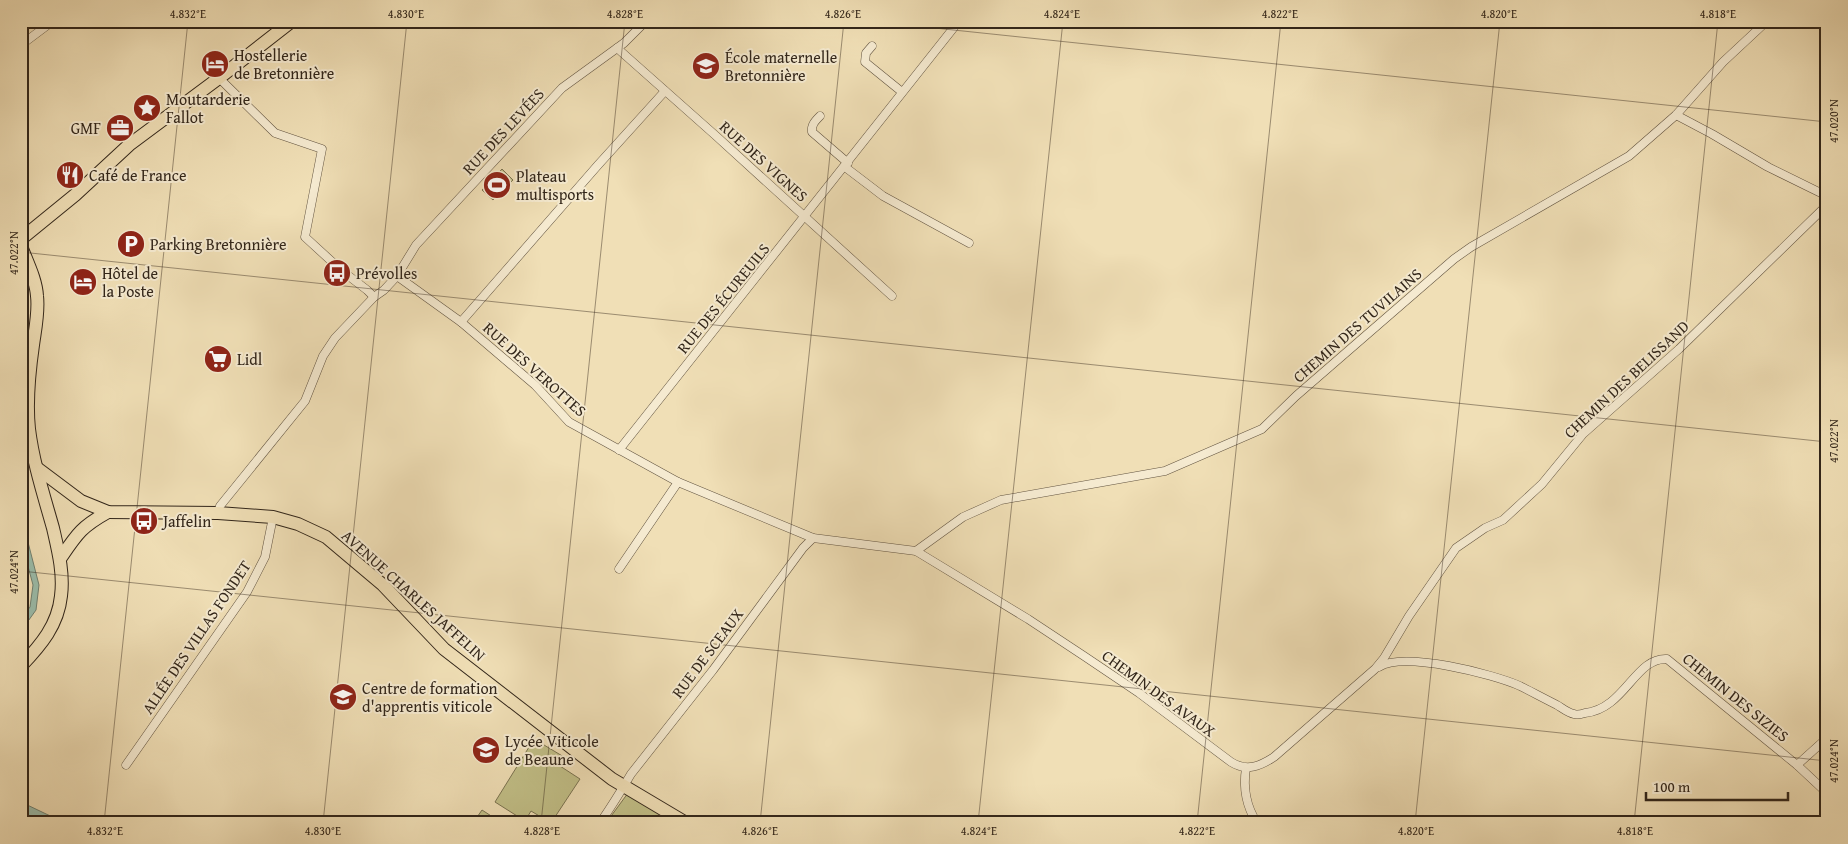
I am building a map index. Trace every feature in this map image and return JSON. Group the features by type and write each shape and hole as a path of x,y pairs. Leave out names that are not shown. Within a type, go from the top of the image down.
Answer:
{"main road":[{"path":"21,239 75,195 129,145 292,21"},
{"path":"21,246 35,283 38,297 28,404 30,438 60,559 62,594 58,616 46,638 21,666"},
{"path":"37,468 81,501 108,512"},
{"path":"60,559 79,532 108,512"},
{"name":"AVENUE CHARLES JAFFELIN","path":"108,512 218,513 273,517 298,524 326,537 383,585 444,649 612,779 686,823"}],"street":[{"path":"21,45 53,21"},
{"name":"RUE DES LEVÉES","path":"398,276 416,245 562,88 617,48 646,21"},
{"name":"RUE DES ÉCUREUILS","path":"619,450 959,21"},
{"name":"CHEMIN DES TUVILAINS","path":"916,551 963,517 1001,500 1165,471 1262,429 1296,396 1454,259 1471,247 1629,156 1676,115 1723,62 1768,21"},
{"path":"872,46 866,54 865,62 902,92"},
{"name":"RUE DES VIGNES","path":"617,48 892,296"},
{"path":"219,78 275,133 322,150 306,237 341,270 374,297"},
{"path":"461,322 665,91"},
{"path":"1676,115 1768,167 1827,196"},
{"path":"820,116 811,128 812,132 846,165 883,196 969,243"},
{"name":"CHEMIN DES BELISSAND","path":"1246,768 1260,765 1274,756 1388,659 1410,616 1456,548 1485,528 1503,520 1542,484 1583,434 1679,349 1827,205"},
{"path":"218,513 220,506 305,401 323,356 335,338 374,297 398,276"},
{"name":"RUE DES VEROTTES","path":"398,276 461,322 535,385 569,422 678,482 813,538 916,551"},
{"path":"619,569 678,482"},
{"name":"ALLÉE DES VILLAS FONDET","path":"126,766 247,592 265,557 273,517"},
{"name":"RUE DE SCEAUX","path":"600,823 619,796 623,785 713,670 803,548 813,538"},
{"name":"CHEMIN DES AVAUX","path":"916,551 1036,624 1139,693 1231,762 1246,768"},
{"name":"CHEMIN DES SIZIES","path":"1388,659 1436,664 1488,675 1519,686 1574,714 1596,712 1602,709 1620,695 1646,666 1658,658 1667,659 1798,765 1827,793"},
{"path":"1798,765 1827,738"},
{"path":"1246,768 1244,782 1246,796 1257,823"}],"shaded area":[{"name":"Plateau multisports","path":"502,169 513,180 493,200 482,190"},
{"path":"21,515 39,585 36,610 21,631 21,619 30,607 33,585 21,540"},
{"path":"534,739 564,757 560,766 580,779 551,823 531,811 525,821 495,802"},
{"path":"628,793 677,823 606,823"},
{"path":"21,802 65,823 21,823"},
{"path":"482,810 502,823 473,823"}],"place":[{"name":"Hostellerie de Bretonnière","path":"215,64"},
{"name":"École maternelle Bretonnière","path":"706,66"},
{"name":"Moutarderie Fallot","path":"147,108"},
{"name":"GMF","path":"120,128"},
{"name":"Café de France","path":"70,175"},
{"name":"Plateau multisports","path":"497,185"},
{"name":"Parking Bretonnière","path":"131,244"},
{"name":"Prévolles","path":"337,273"},
{"name":"Hôtel de la Poste","path":"83,282"},
{"name":"Lidl","path":"218,359"},
{"name":"Jaffelin","path":"144,521"},
{"name":"Centre de formation d'apprentis viticole","path":"343,697"},
{"name":"Lycée Viticole de Beaune","path":"486,750"}]}
